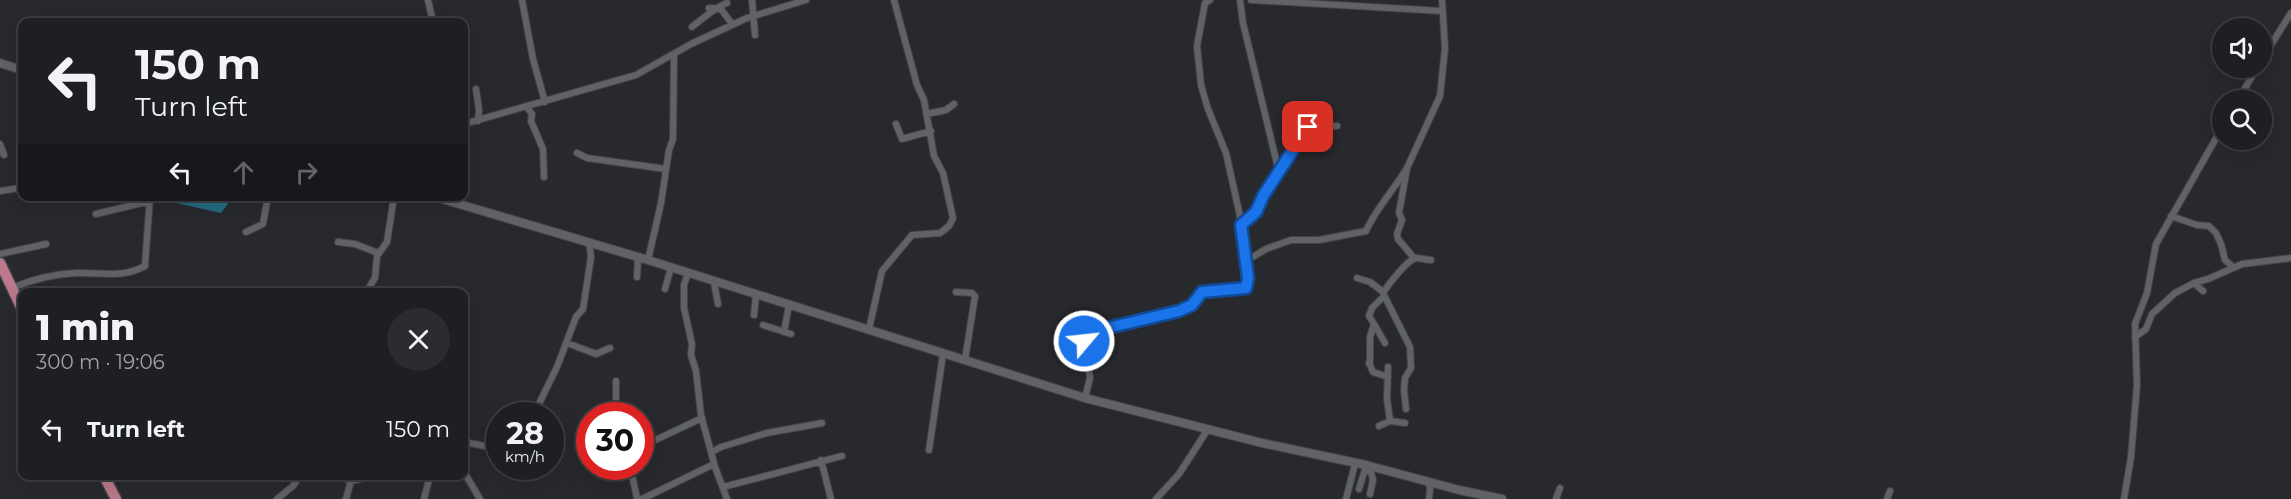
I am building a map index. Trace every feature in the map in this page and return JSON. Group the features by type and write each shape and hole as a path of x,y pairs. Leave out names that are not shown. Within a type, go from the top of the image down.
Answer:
{"main road":[{"path":"0,263 18,301"},
{"path":"106,480 116,499"}],"street":[{"path":"428,0 432,18"},
{"path":"522,0 533,58 545,102"},
{"path":"752,0 755,35"},
{"path":"468,123 636,75 732,24 806,0"},
{"path":"869,329 876,292 885,266 912,235 940,233 952,221 943,173 934,156 927,114 894,0"},
{"path":"1085,398 1090,378 1084,341 1103,329 1179,311 1192,305 1202,292 1246,288 1248,278 1241,225 1226,153 1201,85 1197,46 1205,3 1210,0"},
{"path":"1240,0 1243,22 1279,172"},
{"path":"1251,0 1442,10"},
{"path":"1246,261 1266,249 1291,240 1319,240 1366,231 1382,202 1391,194 1407,168 1440,96 1445,48 1442,0"},
{"path":"712,8 727,3"},
{"path":"712,8 721,9 732,24"},
{"path":"692,27 709,16 712,8"},
{"path":"2272,43 2291,13"},
{"path":"648,260 673,139 674,55"},
{"path":"0,63 18,69"},
{"path":"476,89 478,121"},
{"path":"927,114 946,110 954,104"},
{"path":"527,107 532,114 531,121 543,149 544,177"},
{"path":"896,124 902,139 931,131"},
{"path":"1241,225 1256,212 1263,196 1308,127 1337,126"},
{"path":"0,144 4,155"},
{"path":"2124,499 2131,457 2137,385 2134,324 2146,293 2156,244 2212,145"},
{"path":"576,153 587,158 666,169"},
{"path":"1407,168 1399,213 1402,219 1396,234 1414,258 1431,261"},
{"path":"0,191 18,188"},
{"path":"96,214 143,201"},
{"path":"12,288 44,277 76,273 124,274 145,266 150,201"},
{"path":"246,232 263,224 267,201"},
{"path":"369,288 375,278 378,253 387,242 393,201"},
{"path":"449,201 671,267 1085,398 1429,482 1459,495 1502,499"},
{"path":"2171,216 2197,225 2209,226 2216,233 2225,260 2232,267"},
{"path":"338,242 355,244 378,253"},
{"path":"540,402 567,343 576,317 583,309 591,257 589,242"},
{"path":"0,254 46,244"},
{"path":"637,277 638,257"},
{"path":"1385,343 1370,316 1372,308 1384,295 1396,274 1414,258"},
{"path":"2135,337 2146,329 2152,314 2175,293 2194,283 2232,267 2291,258"},
{"path":"665,289 671,267"},
{"path":"688,273 684,285 684,308 692,344 691,355 696,371 702,418 714,464 727,499"},
{"path":"1357,278 1370,282 1384,295 1410,347 1412,368 1405,378 1406,409"},
{"path":"714,282 718,303"},
{"path":"2194,283 2203,291"},
{"path":"956,292 972,293 975,296 965,360"},
{"path":"754,315 756,295"},
{"path":"784,332 789,305"},
{"path":"1374,324 1370,337 1368,362 1373,372 1388,377"},
{"path":"763,325 791,334"},
{"path":"567,343 596,354 610,348"},
{"path":"930,450 943,354"},
{"path":"1388,367 1390,421"},
{"path":"616,381 616,402"},
{"path":"654,441 702,418"},
{"path":"1378,426 1390,421 1405,423"},
{"path":"712,452 767,433 822,423"},
{"path":"1156,499 1179,474 1208,429"},
{"path":"468,443 486,446"},
{"path":"723,488 842,456"},
{"path":"821,460 831,499"},
{"path":"634,480 639,499 714,464"},
{"path":"1346,499 1355,464"},
{"path":"1359,489 1366,467"},
{"path":"1366,467 1371,472 1373,480 1370,494"},
{"path":"468,479 480,499"},
{"path":"277,499 297,480"},
{"path":"348,480 355,480"},
{"path":"424,499 429,480"},
{"path":"346,499 351,481"},
{"path":"1429,482 1429,499"},
{"path":"658,499 665,488"},
{"path":"1556,499 1560,488"},
{"path":"1887,499 1890,491"}],"water":[{"path":"228,201 228,204 221,213 172,202"}],"route":[{"path":"1084,341 1103,329 1179,311 1192,305 1202,292 1246,288 1248,278 1241,225 1256,212 1263,196 1308,127"}]}
